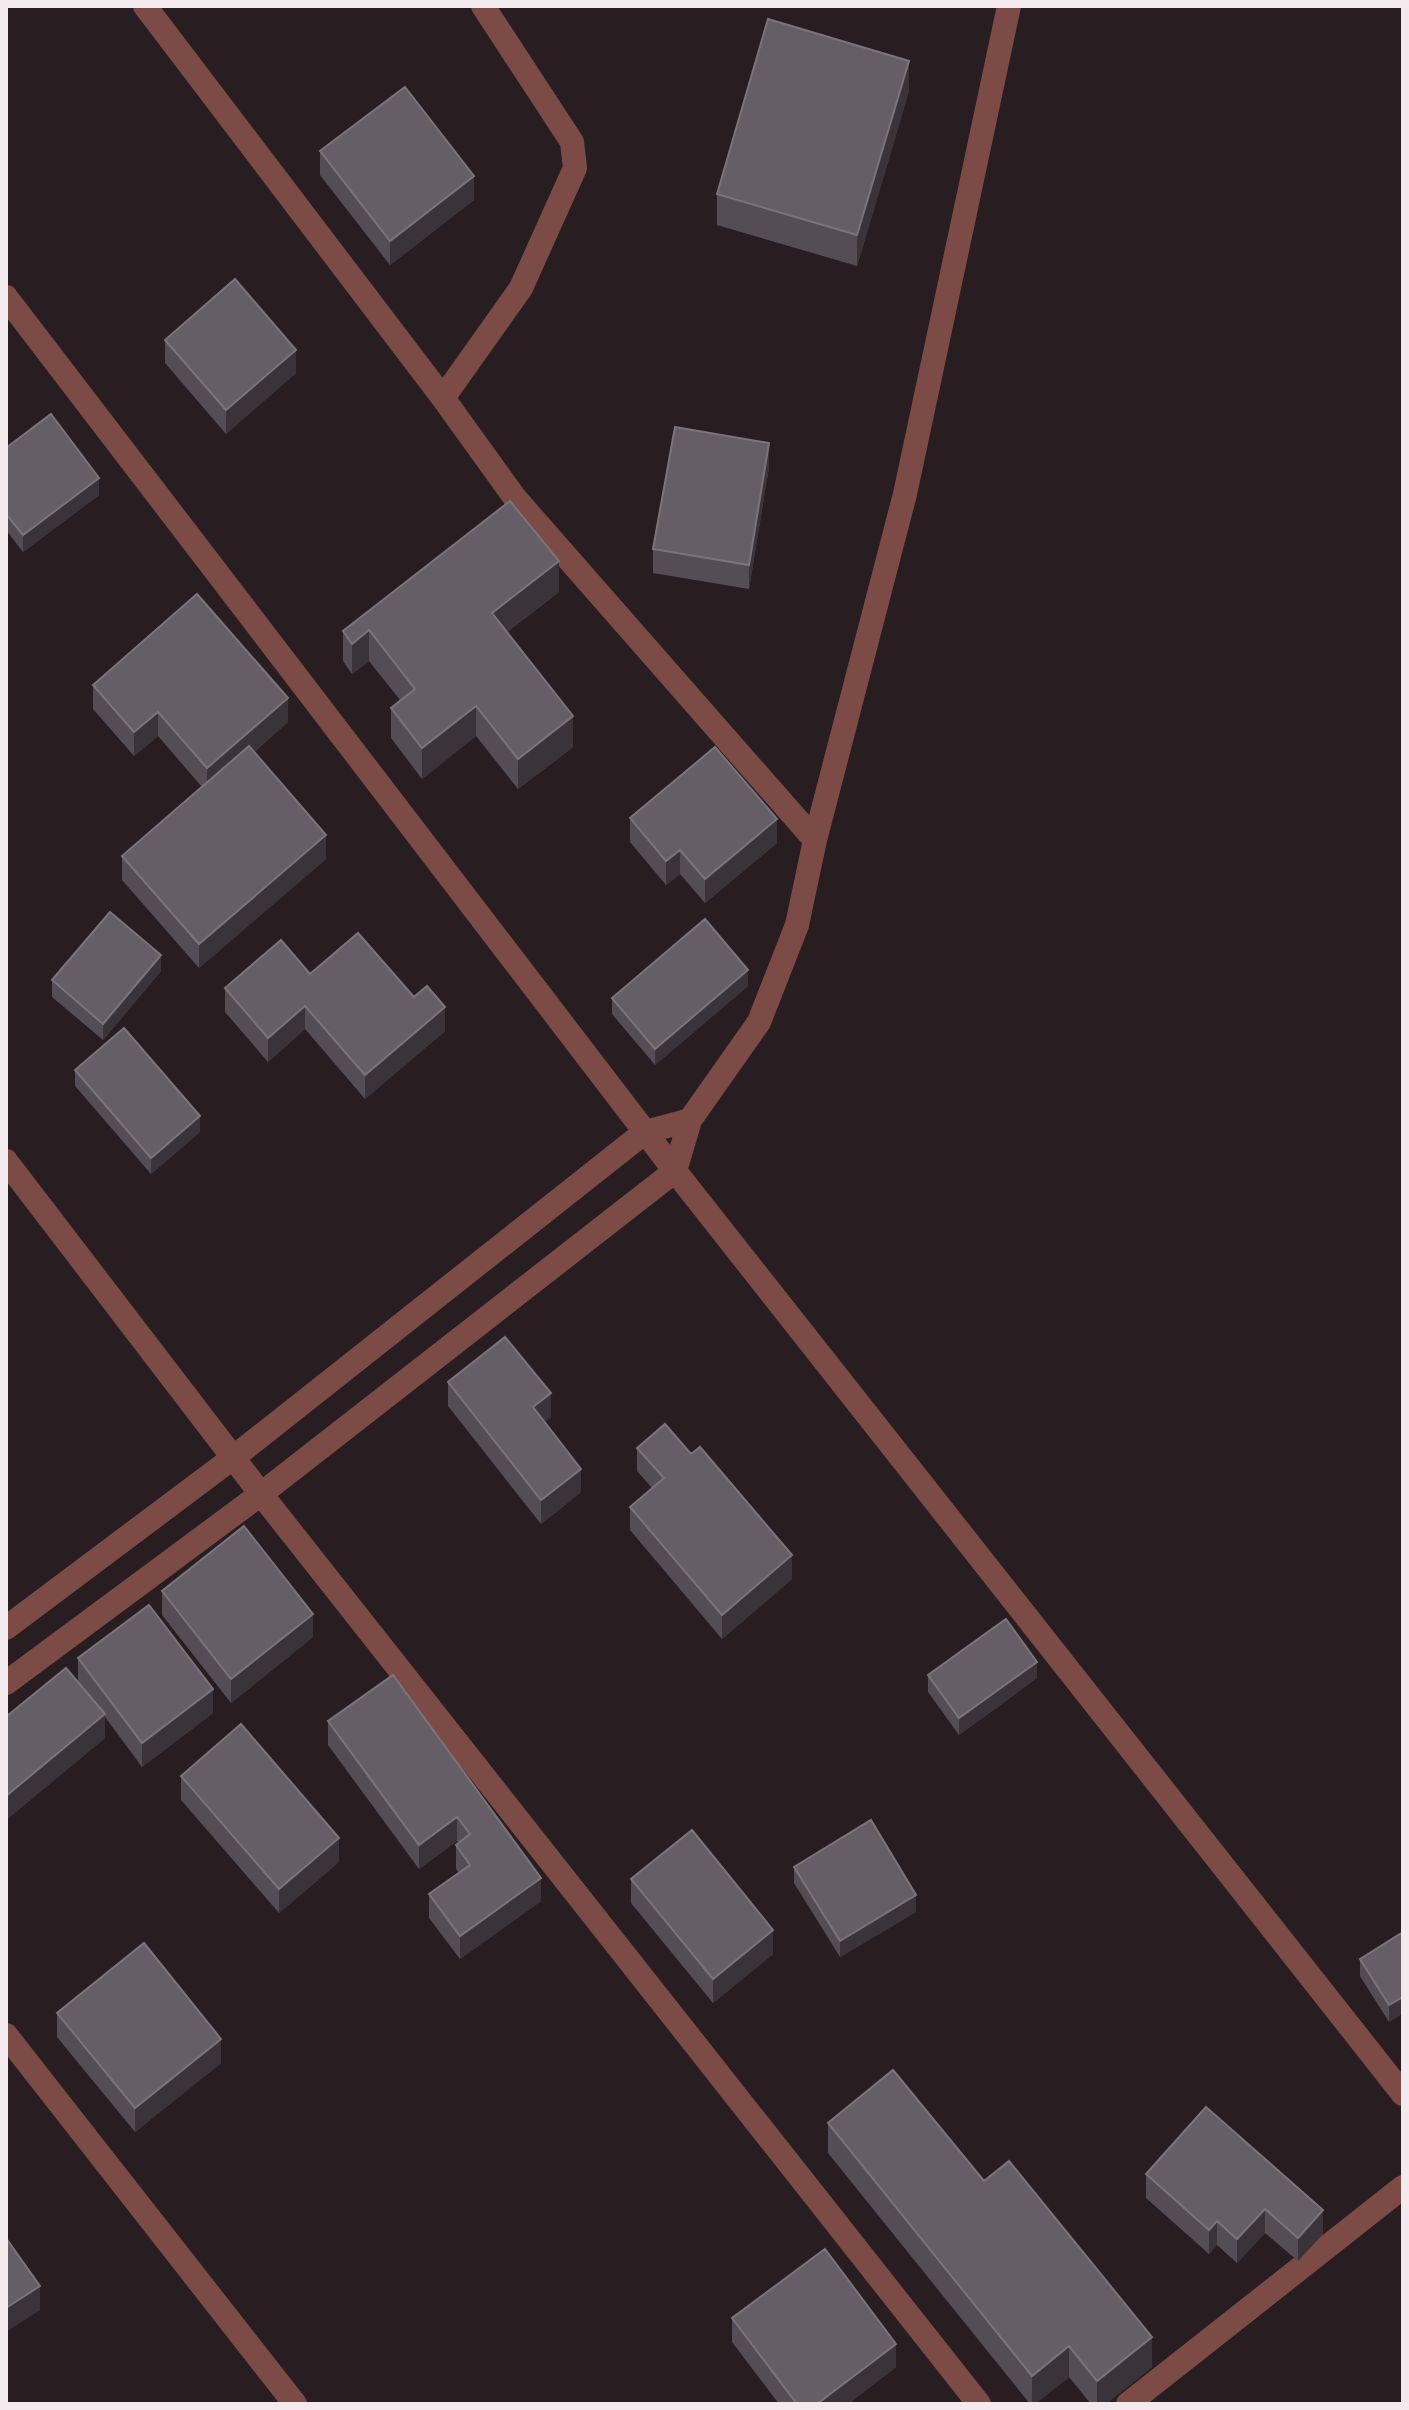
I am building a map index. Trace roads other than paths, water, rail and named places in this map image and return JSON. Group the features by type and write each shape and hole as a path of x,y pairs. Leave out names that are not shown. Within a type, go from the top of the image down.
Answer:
{"street":[{"path":"145,6 443,398 515,498 815,840"},
{"path":"443,398 521,288 575,168 572,142 483,6"},
{"path":"6,1683 261,1494 675,1171 690,1120 759,1022 797,925 815,840 905,494 1009,6"},
{"path":"6,297 675,1171 1403,2094"},
{"path":"6,1628 234,1457 645,1132 690,1120"},
{"path":"6,1161 261,1494 979,2404"},
{"path":"6,2035 295,2404"},
{"path":"1128,2404 1403,2187"}]}
